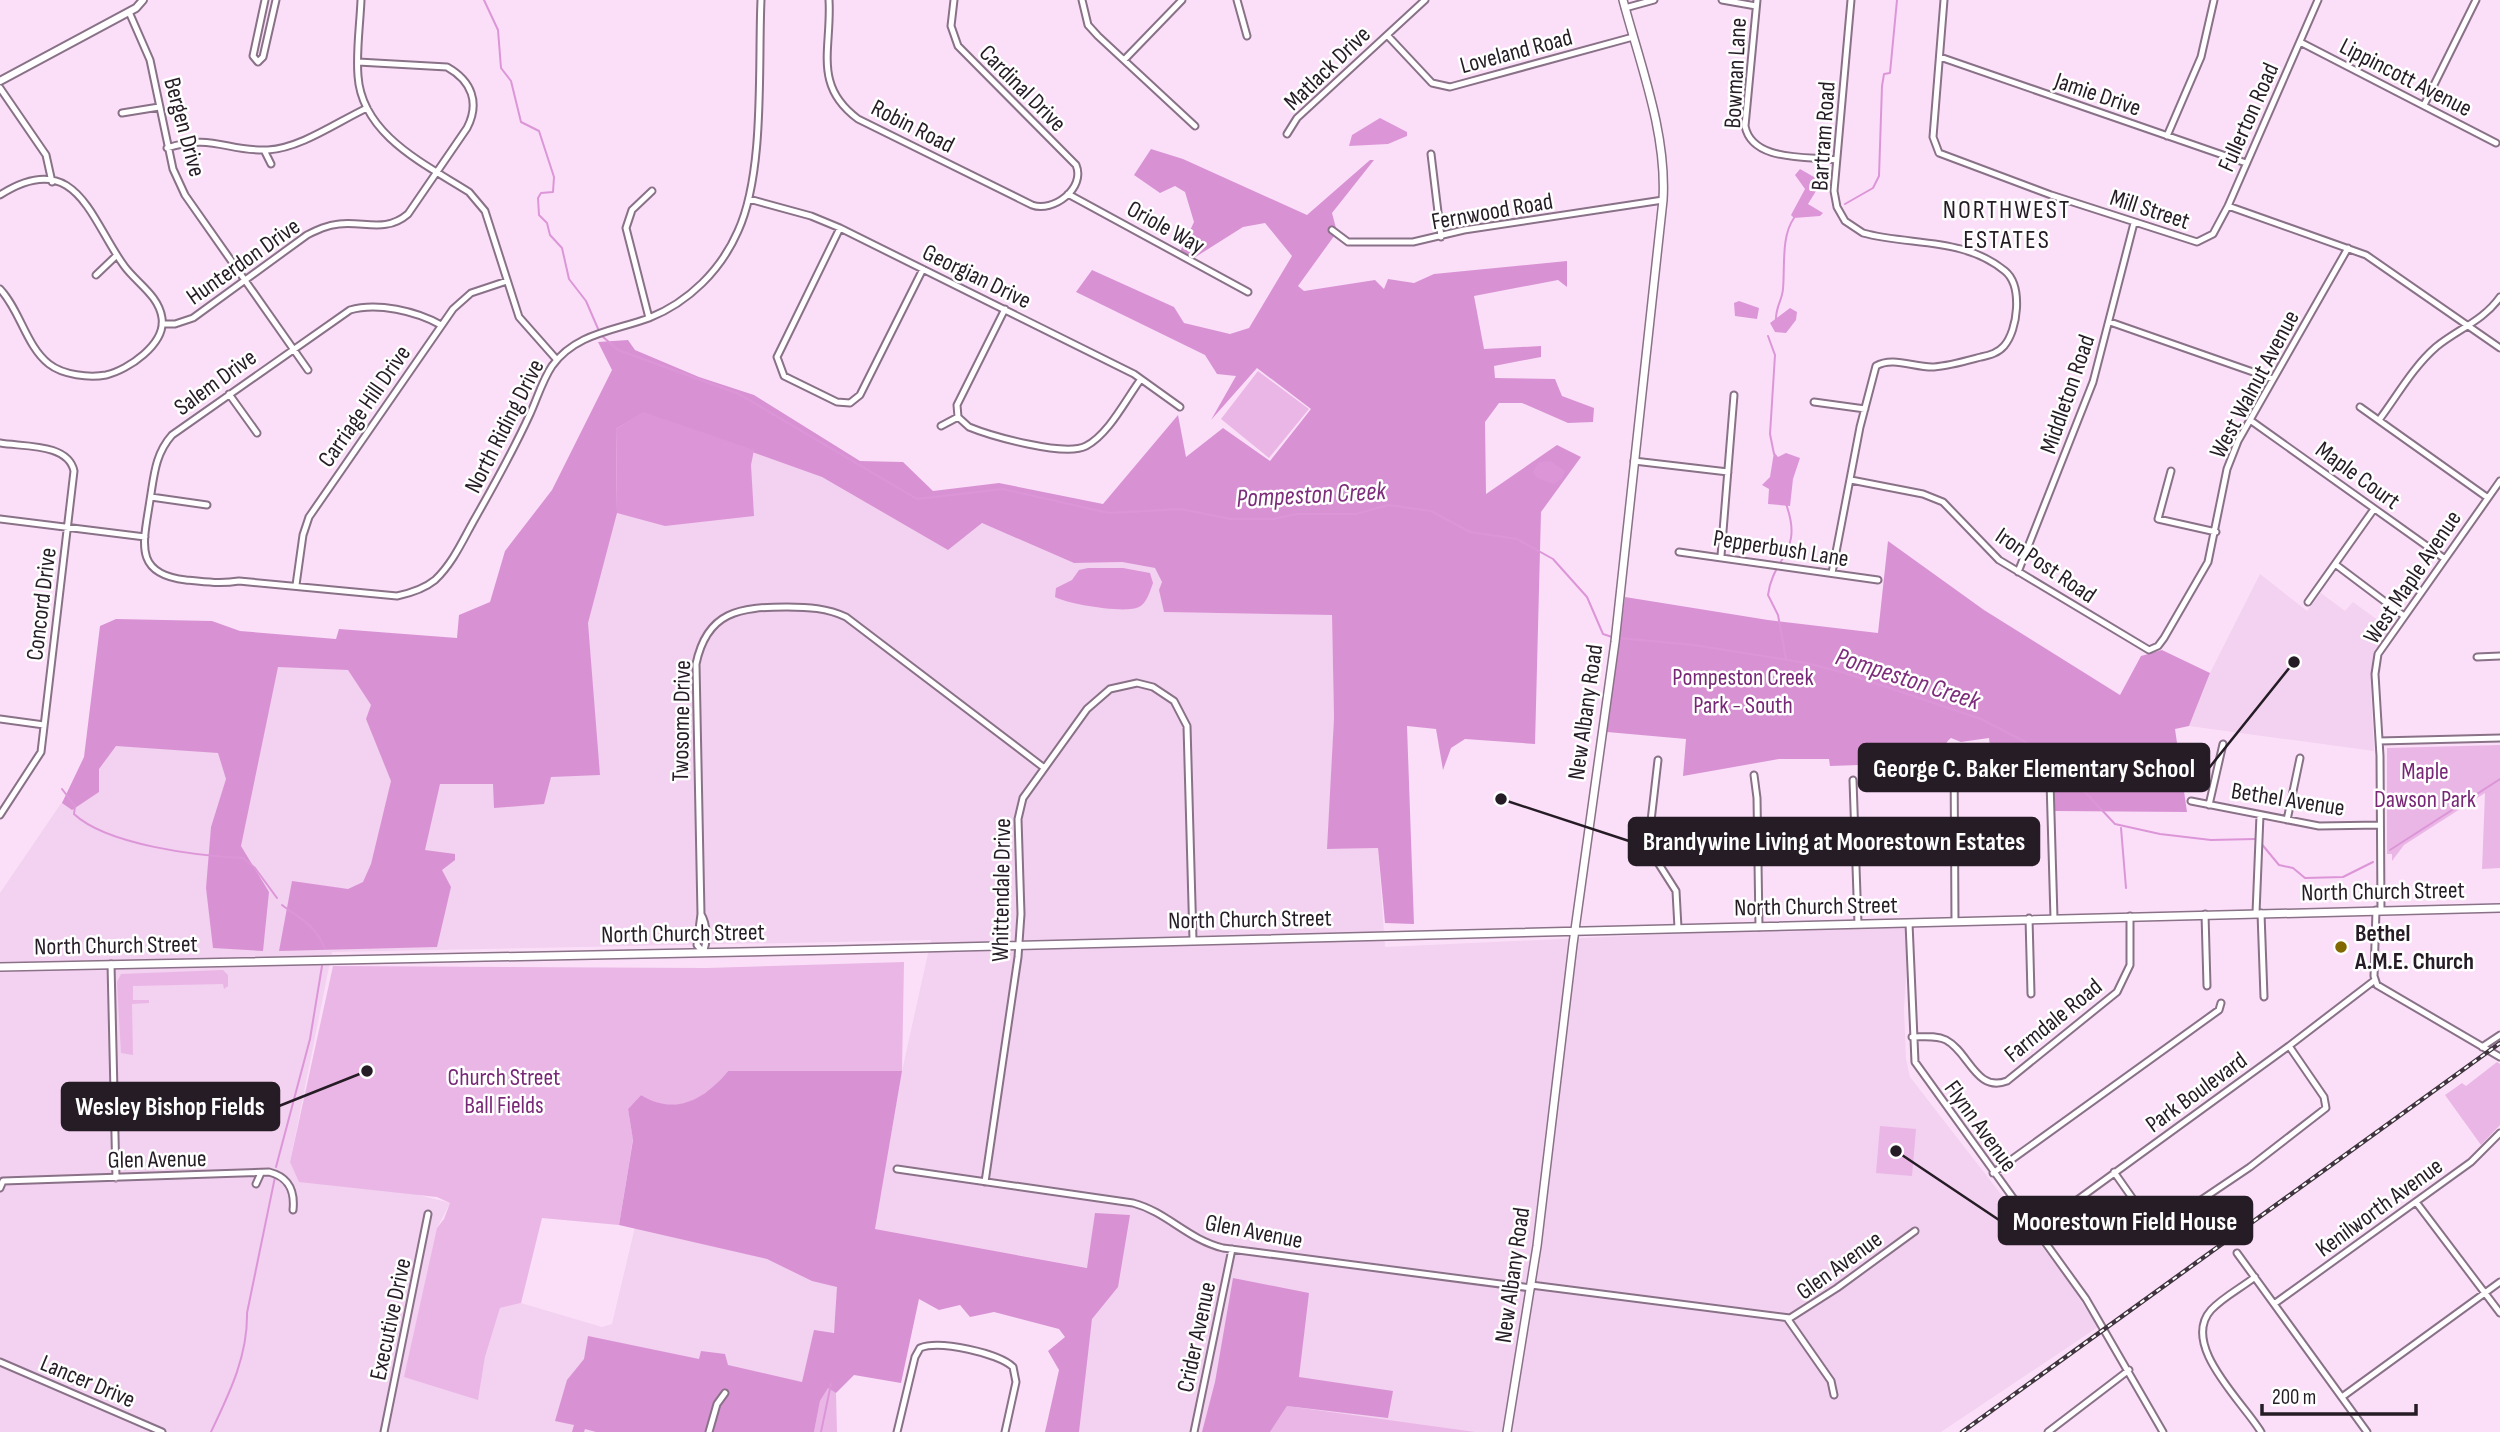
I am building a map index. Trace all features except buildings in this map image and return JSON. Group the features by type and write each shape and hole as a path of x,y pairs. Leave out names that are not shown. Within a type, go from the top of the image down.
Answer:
{"main road":[{"name":"New Albany Road","path":"1507,1432 1531,1287 1575,931 1615,642 1663,201 1663,159 1624,4"},
{"name":"North Church Street","path":"0,967 2500,908"}],"street":[{"path":"0,81 129,12 143,0"},
{"path":"265,0 253,56 258,62 262,60 276,0"},
{"path":"361,0 359,86 367,108 391,139 469,192 485,211 519,317 556,360"},
{"name":"North Riding Drive","path":"189,580 296,585 397,596 414,592 436,579 451,562 504,466 544,379 556,360 585,338 649,318 682,300 708,278 738,231 748,199 756,125 761,0"},
{"name":"Robin Road","path":"829,0 828,78 833,95 844,109 858,119 1039,207 1053,205 1068,194"},
{"name":"Cardinal Drive","path":"954,0 951,26 958,46 1076,165 1079,176 1068,194"},
{"path":"1082,0 1088,25 1195,126"},
{"path":"1124,60 1182,0"},
{"path":"1237,0 1247,36"},
{"name":"Matlack Drive","path":"1287,134 1297,118 1425,0"},
{"path":"1624,4 1654,0"},
{"path":"1722,0 1757,3"},
{"name":"Bartram Road","path":"1832,573 1874,371 1880,363 1940,366 2000,350 2012,328 2016,291 2004,270 1968,251 1952,246 1871,235 1850,226 1840,215 1835,200 1836,160 1851,0"},
{"name":"Mill Street","path":"1944,0 1933,137 1940,153 1949,159 2184,239 2203,241 2213,234 2228,205 2348,248 2383,265 2500,348"},
{"path":"2167,136 2201,57 2214,0"},
{"name":"Fullerton Road","path":"2228,205 2318,0"},
{"path":"2424,106 2476,0"},
{"name":"Bowman Lane","path":"1757,3 1745,127 1748,138 1755,147 1769,152 1836,160"},
{"name":"Bergen Drive","path":"129,12 150,60 167,148 185,195 308,370"},
{"name":"Loveland Road","path":"1387,35 1432,83 1450,87 1633,37"},
{"name":"Lippincott Avenue","path":"2300,42 2497,142"},
{"name":"Jamie Drive","path":"1940,57 2246,163"},
{"name":"Hunterdon Drive","path":"162,324 186,322 324,227 340,223 386,226 398,223 439,172 472,118 474,102 468,83 458,73 443,66 358,61"},
{"path":"0,88 46,155 52,181"},
{"path":"122,113 159,107"},
{"path":"167,148 194,140 264,150 293,144 367,108"},
{"path":"264,150 271,164"},
{"path":"1432,154 1441,237"},
{"path":"0,195 22,184 52,181 69,188 85,200 117,255 158,304 162,324 153,345 137,358 108,375 82,375 48,364 32,342 14,305 0,289"},
{"path":"649,318 626,228 632,210 652,191"},
{"name":"Oriole Way","path":"1068,194 1248,292"},
{"name":"Georgian Drive","path":"748,199 811,216 839,228 1141,379 1180,407"},
{"name":"Fernwood Road","path":"1332,230 1341,240 1354,243 1413,242 1464,230 1663,201"},
{"name":"Middleton Road","path":"2018,572 2093,382 2134,223"},
{"path":"839,228 777,357 784,376 837,402 850,403 860,395 923,270"},
{"name":"West Walnut Avenue","path":"2149,650 2158,646 2164,638 2208,562 2227,469 2250,419 2348,248"},
{"path":"96,275 117,255"},
{"name":"Carriage Hill Drive","path":"296,585 303,535 309,517 440,325 471,293 507,281"},
{"path":"2379,420 2425,359 2486,315 2500,297"},
{"name":"Salem Drive","path":"189,580 166,578 152,569 145,555 150,497 156,463 163,444 182,426 339,315 361,307 418,315 440,325"},
{"path":"1005,309 957,405 958,416 973,429 1060,450 1074,450 1086,446 1100,433 1141,379"},
{"path":"2110,322 2273,379"},
{"path":"229,394 257,433"},
{"path":"1721,556 1734,395"},
{"path":"1814,402 1865,409"},
{"path":"2360,407 2488,498"},
{"path":"942,426 958,416"},
{"name":"Maple Court","path":"2250,419 2445,559"},
{"name":"Concord Drive","path":"0,443 59,452 69,459 74,471 38,759 1,812"},
{"path":"1634,461 1728,472"},
{"path":"2171,471 2158,519 2216,532"},
{"name":"Iron Post Road","path":"1851,480 1923,494 1943,502 1993,555 2149,650"},
{"name":"West Maple Avenue","path":"2375,980 2380,825 2375,674 2378,654 2488,498 2497,491 2500,481"},
{"path":"150,497 207,505"},
{"path":"2308,602 2374,509"},
{"path":"0,519 145,537"},
{"name":"Pepperbush Lane","path":"1679,552 1878,580"},
{"path":"2335,565 2404,615"},
{"name":"Twosome Drive","path":"703,952 697,945 701,914 696,664 705,636 718,622 734,612 763,607 806,608 827,610 846,617 1043,768"},
{"path":"2477,657 2500,656"},
{"name":"Whittendale Drive","path":"985,1182 1019,944 1020,809 1027,789 1087,709 1111,689 1128,683 1145,684 1161,690 1174,701 1184,717 1189,736 1192,940"},
{"path":"0,719 44,725"},
{"path":"2379,741 2500,738"},
{"path":"2209,805 2223,744"},
{"path":"1954,753 1955,921"},
{"path":"2287,820 2300,758"},
{"path":"1658,760 1648,848 1676,891 1678,928"},
{"path":"1754,775 1757,798 1759,927"},
{"path":"1853,780 1858,924"},
{"path":"2050,781 2054,918"},
{"name":"Bethel Avenue","path":"2191,801 2326,827 2380,825"},
{"path":"2260,815 2259,913 2264,997"},
{"path":"2205,914 2207,986"},
{"name":"Farmdale Road","path":"1912,1037 1946,1040 1984,1080 1995,1084 2007,1081 2117,992 2130,965 2130,916"},
{"path":"2029,918 2031,995"},
{"name":"Flynn Avenue","path":"1909,923 1913,1057 1993,1173 2086,1299 2163,1432"},
{"path":"111,964 116,1178"},
{"path":"2375,980 2384,991 2500,1057"},
{"name":"Park Boulevard","path":"2036,1230 2375,980"},
{"path":"1993,1173 2219,1010 2221,1003"},
{"path":"2482,1047 2500,1035"},
{"path":"2114,1172 2147,1219 2156,1226 2164,1226 2177,1218 2324,1111 2327,1104 2324,1097 2289,1046"},
{"name":"Kenilworth Avenue","path":"2274,1304 2479,1156 2500,1133"},
{"name":"Glen Avenue","path":"897,1169 1143,1205 1194,1238 1232,1249 1787,1318 1803,1312 1915,1231"},
{"path":"256,1184 261,1173"},
{"name":"Glen Avenue","path":"0,1188 2,1181 261,1173 278,1175 289,1184 294,1200 293,1210"},
{"path":"2416,1202 2500,1313"},
{"name":"Executive Drive","path":"384,1432 428,1214"},
{"name":"Crider Avenue","path":"1194,1432 1232,1249"},
{"path":"2237,1253 2367,1432"},
{"path":"2255,1277 2212,1309 2205,1318 2201,1335 2208,1356 2262,1432"},
{"path":"2342,1398 2500,1282"},
{"path":"1787,1318 1831,1381 1834,1395"},
{"path":"897,1432 915,1357 920,1348 930,1345 988,1354 1013,1367 1016,1382 1005,1432"},
{"name":"Lancer Drive","path":"0,1362 162,1432"},
{"path":"2048,1432 2129,1370"},
{"path":"709,1432 717,1404 725,1393"}],"shaded area":[{"path":"1380,118 1407,132 1407,136 1388,144 1349,146 1352,135"},
{"path":"1800,169 1814,177 1822,175 1824,178 1808,204 1823,213 1820,216 1794,218 1791,215 1805,189 1795,175"},
{"path":"1739,301 1759,308 1757,319 1735,316 1734,303"},
{"path":"1790,308 1797,312 1796,320 1786,333 1775,332 1770,323"},
{"path":"614,410 754,450 822,477 948,550 982,523 1074,563 1122,562 1155,568 1162,582 1164,612 1332,615 1334,718 1328,849 1378,848 1385,947 1909,923 1904,1009 1906,1059 1910,1077 2063,1274 2098,1327 1941,1432 1074,1432 1100,1270 875,1229 902,1071 931,940 332,952 290,1162 450,1203 437,1228 478,1400 485,1357 500,1308 521,1303 602,1327 612,1324 635,1227 844,1274 815,1432 0,1432 0,893 180,629 424,647 518,635"},
{"path":"643,412 754,450 751,465 754,516 665,526 617,513 616,429"},
{"path":"1774,452 1778,457 1786,453 1800,458 1793,479 1790,506 1768,504 1769,489 1762,485 1770,477"},
{"path":"1550,461 1565,471 1562,478 1554,484 1537,478 1533,472 1538,463"},
{"path":"1123,568 1150,573 1153,583 1144,603 1132,609 1097,607 1055,597 1056,588 1072,580 1079,570"},
{"path":"2260,574 2307,611 2321,593 2345,611 2353,602 2390,629 2373,653 2371,695 2374,751 2189,726 2210,673"}],"green space":[{"path":"1151,149 1183,159 1307,215 1370,160 1374,160 1332,213 1337,232 1298,286 1304,291 1375,280 1384,289 1388,279 1414,283 1434,274 1567,261 1567,287 1558,280 1474,296 1484,349 1541,346 1541,357 1494,366 1495,378 1555,379 1562,396 1594,408 1593,422 1568,423 1522,403 1499,403 1485,422 1486,494 1557,445 1581,457 1541,512 1535,744 1465,739 1451,748 1443,770 1436,729 1407,726 1414,924 1385,923 1378,848 1327,849 1334,718 1332,615 1164,612 1159,590 1162,582 1155,568 1122,562 1074,563 982,523 948,550 822,477 643,413 616,429 617,513 588,623 600,775 551,777 544,804 494,808 493,784 440,784 425,850 455,854 455,860 442,870 451,887 437,947 279,951 292,881 348,889 363,882 371,864 391,781 366,719 371,705 348,670 278,667 241,846 269,892 263,951 213,948 206,888 211,827 226,779 218,753 116,746 99,769 99,792 72,810 62,803 84,757 100,626 116,619 212,621 240,631 336,639 339,629 457,638 459,615 490,602 505,551 552,490 612,370 598,342 628,340 635,350 699,377 754,395 860,461 903,462 933,491 999,483 1103,504 1178,415 1186,457 1223,428 1270,461 1311,409 1257,368 1211,420 1236,376 1217,374 1205,355 1076,292 1092,270 1174,307 1184,323 1230,334 1249,328 1292,256 1265,223 1243,227 1186,263 1177,258 1194,222 1185,192 1175,186 1160,193 1134,175"},
{"path":"1258,371 1309,409 1269,458 1221,419"},
{"name":"Pompeston Creek Park - South","path":"1888,541 1984,610 2120,695 2141,656 2162,650 2210,673 2189,726 2175,729 2187,812 2055,811 2053,761 1992,764 1989,738 1961,742 1951,738 1937,761 1922,768 1865,770 1859,765 1830,766 1829,759 1779,759 1683,776 1686,739 1607,732 1625,597 1768,620 1878,633"},
{"name":"Maple Dawson Park","path":"2500,745 2500,868 2482,869 2485,793 2404,845 2392,861 2392,854 2387,854 2387,748"},
{"name":"Church Street Ball Fields","path":"904,962 902,1071 728,1071 709,1090 688,1102 666,1105 641,1095 628,1109 633,1139 619,1225 542,1218 521,1303 500,1308 485,1357 478,1400 404,1377 437,1228 450,1203 437,1197 299,1182 290,1162 333,966 707,968"},
{"path":"223,970 228,975 228,986 224,989 223,984 133,986 133,1000 149,1000 149,1003 132,1004 133,1055 121,1053 117,982 121,974"},
{"path":"2497,1062 2500,1064 2500,1125 2481,1145 2445,1095 2462,1083 2466,1086"},
{"path":"728,1071 902,1071 875,1229 1087,1268 1095,1213 1130,1215 1118,1287 1092,1319 1079,1432 1045,1432 1059,1370 1048,1351 1065,1337 1059,1329 994,1312 970,1317 960,1305 939,1310 919,1299 901,1383 854,1375 836,1393 828,1388 820,1401 814,1432 596,1432 585,1429 584,1432 572,1432 574,1425 555,1421 567,1380 584,1359 588,1336 699,1359 701,1351 725,1354 728,1365 802,1382 814,1330 834,1333 837,1287 812,1281 767,1259 619,1225 633,1140 628,1109 641,1095 666,1104 688,1102 709,1090"},
{"path":"1880,1126 1916,1129 1912,1176 1876,1173"},
{"path":"1233,1278 1309,1293 1299,1377 1393,1391 1388,1418 1287,1406 1270,1432 1202,1432 1215,1382"},
{"path":"828,1387 836,1393 837,1432 814,1432 820,1401"},
{"path":"1287,1406 1475,1432 1270,1432"}],"waterway":[{"name":"Pompeston Creek","path":"484,0 498,30 501,68 511,81 521,122 539,131 554,177 553,192 541,193 538,198 539,215 547,223 550,235 562,248 569,279 586,301 599,331"},
{"path":"1845,204 1873,188 1879,176 1882,86 1884,74 1890,73 1897,0"},
{"path":"1776,321 1783,289 1785,243 1794,218"},
{"name":"Pompeston Creek","path":"602,336 618,350 739,394 917,499 1003,489 1109,513 1180,509 1231,519 1274,519 1296,514 1356,514 1388,505 1431,511 1470,532 1517,539 1553,559 1587,597 1603,634 1612,637"},
{"path":"1768,336 1775,355 1770,434 1774,454"},
{"path":"1786,504 1791,520 1790,544 1775,571 1768,595 1778,615 1786,659"},
{"name":"Pompeston Creek","path":"1618,638 1694,645 1806,663 1845,673 1981,719 2049,754 2115,824 2160,834 2211,840 2255,839"},
{"name":"Pompeston Creek","path":"2390,850 2500,779"},
{"path":"62,789 75,806 74,814 108,834 154,847 243,858 255,868 277,898"},
{"path":"2121,828 2126,888"},
{"name":"Pompeston Creek","path":"2260,842 2279,865 2293,868 2305,878 2343,877 2373,862"},
{"path":"282,905 312,928 325,948"},
{"path":"276,1167 310,1039 322,966"},
{"path":"211,1432 241,1360 247,1313 275,1177"},
{"path":"821,1432 831,1384"}],"railway":[{"path":"1962,1432 2500,1043"}],"place":[{"name":"George C. Baker Elementary School","path":"2294,662"},
{"name":"Brandywine Living at Moorestown Estates","path":"1501,799"},
{"name":"Bethel A.M.E. Church","path":"2341,947"},
{"name":"Wesley Bishop Fields","path":"367,1071"},
{"name":"Moorestown Field House","path":"1896,1151"}],"district":[{"name":"NORTHWEST ESTATES","path":"2007,224"}]}
